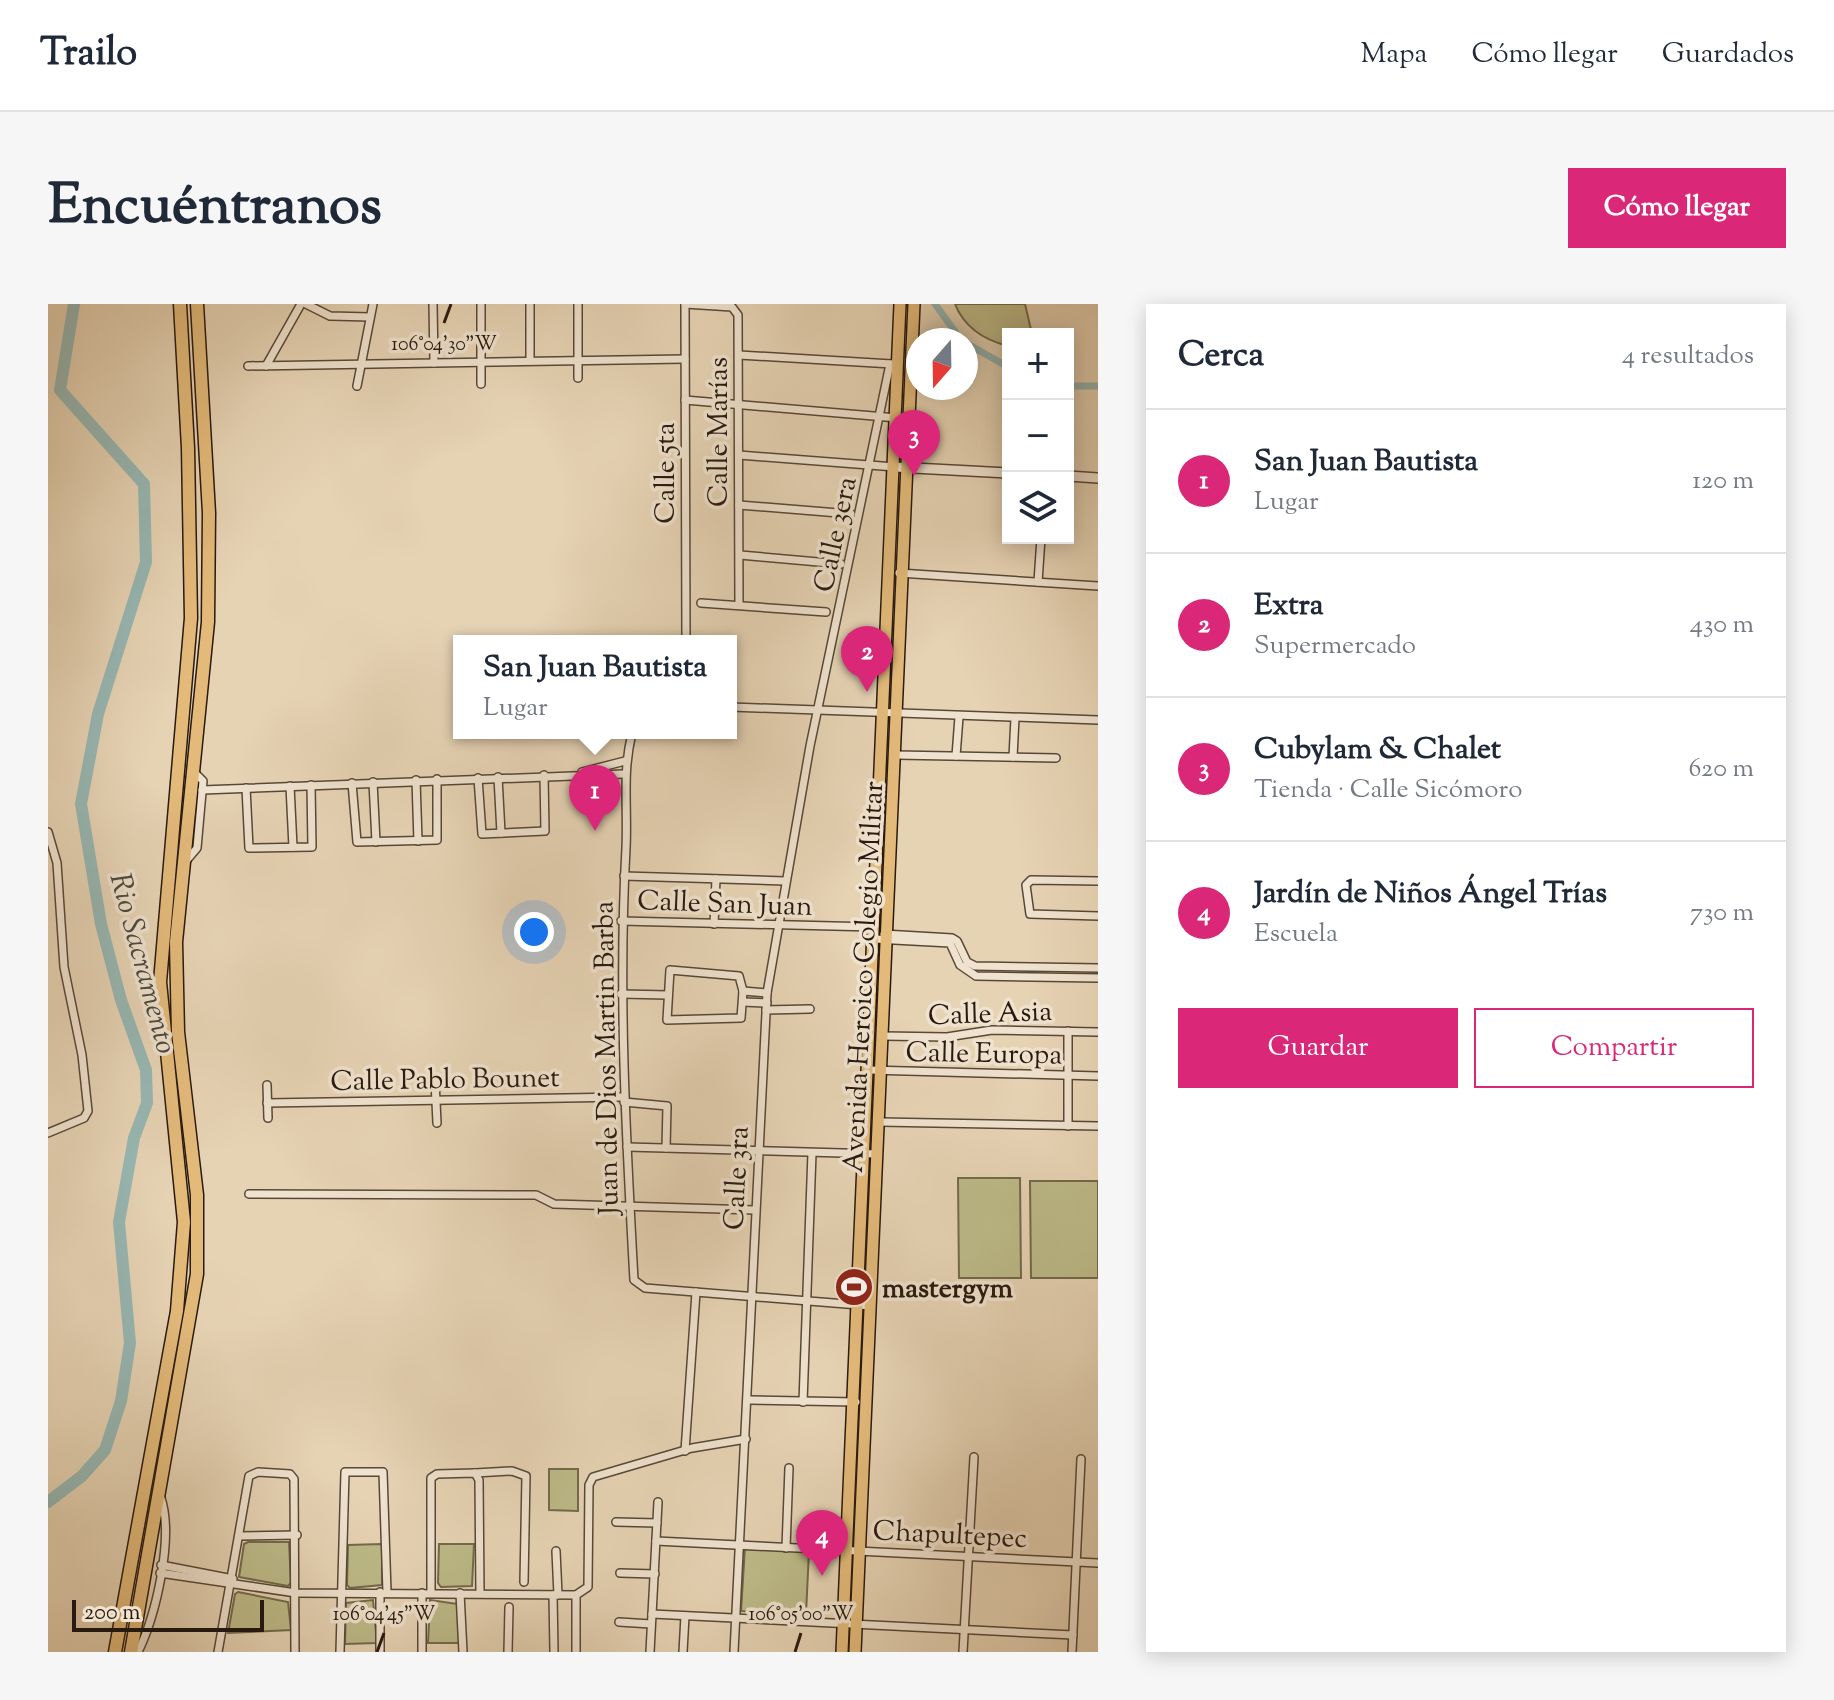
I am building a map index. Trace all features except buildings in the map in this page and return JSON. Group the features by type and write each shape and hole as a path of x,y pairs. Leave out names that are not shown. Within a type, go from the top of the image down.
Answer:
{"highway":[{"path":"115,1652 177,1311 184,1235 178,1145 160,982 191,618 189,477 180,304"},
{"path":"131,1652 197,1274 197,1195 178,1032 176,977 182,866 208,622 209,513 197,304"}],"main road":[{"name":"Avenida Heroico Colegio Militar","path":"900,307 894,364 901,468"},
{"name":"Avenida Heroico Colegio Militar","path":"872,1153 880,1122 883,1036 880,935 901,468 914,308"},
{"name":"Avenida Heroico Colegio Militar","path":"842,1652 865,1304 872,1153 869,1070 896,755 890,715"},
{"name":"Avenida Heroico Colegio Militar","path":"855,1652 861,1551 860,1403"}],"street":[{"path":"266,366 304,304 330,316 370,317"},
{"path":"357,386 373,304"},
{"path":"433,304 434,363"},
{"path":"481,304 481,384"},
{"path":"530,304 530,359"},
{"name":"Calle Marías","path":"685,304 735,309 739,355 739,605"},
{"name":"Calle 5ta","path":"685,304 686,635"},
{"path":"578,305 578,378"},
{"path":"739,355 894,364"},
{"path":"248,366 577,358 685,359"},
{"name":"Calle 3era","path":"818,711 894,364"},
{"path":"685,400 897,418"},
{"path":"739,455 1002,473"},
{"path":"1074,476 1098,478"},
{"path":"739,505 851,514"},
{"path":"1038,582 1041,544"},
{"path":"740,555 841,564"},
{"path":"896,572 1098,586"},
{"path":"701,603 826,612"},
{"path":"737,707 1098,720"},
{"name":"Calle 3ra","path":"734,1652 767,993 818,711"},
{"path":"956,756 959,717"},
{"path":"1013,757 1015,718"},
{"name":"Juan de Dios Martin Barba","path":"630,739 624,774 621,994 630,1204 638,1286 696,1292"},
{"path":"896,755 1056,758"},
{"path":"576,774 625,761"},
{"path":"182,866 197,848 203,781 192,770"},
{"path":"202,790 624,774"},
{"path":"478,778 482,834 545,831 544,775"},
{"path":"498,777 501,833"},
{"path":"352,783 357,842 418,841 437,840 437,779"},
{"path":"416,780 418,841"},
{"path":"373,782 376,842"},
{"path":"246,788 249,848 312,847 311,785"},
{"path":"290,786 293,847"},
{"path":"48,832 57,863 64,967 82,1055 88,1111 84,1118 48,1133"},
{"path":"624,876 785,881"},
{"path":"714,924 716,879"},
{"path":"1098,881 1031,880 1026,885 1027,911 1034,914 1098,916"},
{"name":"Calle San Juan","path":"621,921 777,927 950,943 965,966"},
{"path":"965,966 1098,968 1098,978 976,976 965,966"},
{"path":"670,970 737,976 743,991 738,1020 667,1020 670,970"},
{"path":"743,991 767,993"},
{"path":"621,994 668,995"},
{"path":"743,1002 766,1007 810,1009"},
{"name":"Calle Asia","path":"883,1036 947,1037 992,1030 1098,1032"},
{"path":"1068,1031 1068,1126"},
{"name":"Calle Europa","path":"869,1070 1098,1076"},
{"path":"435,1081 437,1123"},
{"path":"267,1085 268,1118"},
{"name":"Calle Pablo Bounet","path":"267,1103 436,1099 624,1100 664,1105 668,1110 666,1148"},
{"path":"880,1122 1098,1126"},
{"path":"627,1147 872,1153"},
{"path":"803,1402 812,1153"},
{"path":"249,1194 536,1195 554,1204 755,1210"},
{"path":"685,1451 696,1292 865,1304"},
{"path":"749,1400 860,1403"},
{"path":"161,1569 296,1593 576,1595 588,1587 591,1480 605,1471 746,1439"},
{"path":"963,1652 974,1457"},
{"path":"1072,1652 1081,1459"},
{"path":"786,1548 789,1468"},
{"path":"340,1652 342,1476 345,1472 379,1470 384,1478 384,1592 380,1652"},
{"path":"431,1593 431,1478 437,1474 512,1471 526,1476 524,1582"},
{"path":"218,1652 249,1476 258,1472 290,1474 294,1477 297,1535 295,1652"},
{"path":"475,1473 479,1480 480,1593"},
{"path":"140,1649 161,1569 165,1512 158,1493"},
{"path":"650,1652 658,1502"},
{"path":"616,1522 657,1523"},
{"path":"239,1536 297,1535"},
{"name":"Chapultepec","path":"656,1541 848,1548 1098,1563"},
{"path":"554,1652 556,1551"},
{"path":"620,1573 655,1574"},
{"path":"422,1593 422,1652"},
{"path":"460,1593 463,1652"},
{"path":"576,1595 576,1652"},
{"path":"508,1652 509,1607"},
{"path":"652,1614 842,1621 1073,1635"},
{"path":"683,1652 685,1616"},
{"path":"619,1622 651,1624"}],"shaded area":[{"path":"955,304 1025,304 1031,328 1002,328 1002,344 983,336 978,328 969,326"},
{"path":"958,1178 1020,1178 1021,1278 959,1278"},
{"path":"1030,1181 1098,1181 1098,1278 1031,1278"},
{"path":"549,1469 578,1469 578,1511 549,1510"},
{"path":"289,1542 291,1583 288,1586 239,1577 244,1544"},
{"path":"382,1544 382,1585 350,1588 347,1585 348,1545"},
{"path":"439,1544 474,1544 472,1586 441,1587 438,1583"},
{"path":"745,1547 809,1551 806,1614 741,1611"},
{"path":"238,1592 288,1602 291,1630 228,1633 235,1594"},
{"path":"373,1600 377,1643 345,1644 346,1603"},
{"path":"430,1600 458,1604 459,1643 428,1643"}],"waterway":[{"name":"Rio Sacramento","path":"48,1502 82,1476 105,1450 121,1401 130,1343 119,1222 134,1138 147,1103 146,1070 121,1000 101,924 81,804 98,714 146,562 144,484 60,390 74,304"},
{"path":"935,304 952,328"},
{"path":"978,350 1002,364"},
{"path":"1074,386 1098,386"}],"place":[{"name":"Cubylam & Chalet","path":"914,476"},
{"name":"Extra","path":"867,692"},
{"name":"San Juan Bautista","path":"595,831"},
{"name":"mastergym","path":"854,1287"},
{"name":"Jardín de Niños Ángel Trías","path":"822,1576"}]}
